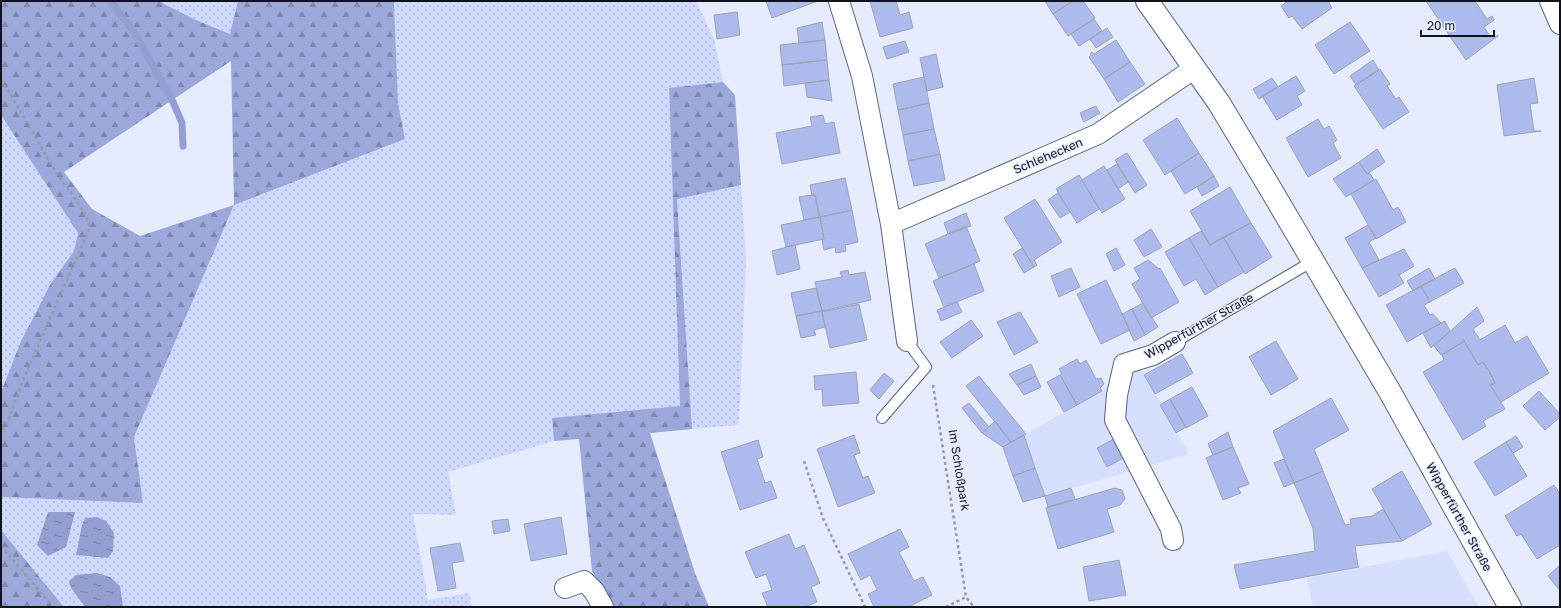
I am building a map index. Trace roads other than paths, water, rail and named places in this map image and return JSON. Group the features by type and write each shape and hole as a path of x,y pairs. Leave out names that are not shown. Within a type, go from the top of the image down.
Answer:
{"main road":[{"name":"Wipperfürther Straße","path":"1146,1 1195,68 1223,110 1390,392 1510,607"}],"street":[{"path":"839,1 862,76 891,224 907,342"},
{"path":"1550,1 1560,24"},
{"name":"Schlehecken","path":"891,224 1098,134 1195,68"},
{"name":"Wipperfürther Straße","path":"1173,540 1170,529 1115,420 1117,395 1124,364 1153,355 1176,342"},
{"path":"565,588 584,581 594,591 603,607"}],"lane":[{"name":"Wipperfürther Straße","path":"1176,342 1313,261"},
{"path":"882,418 926,367 907,342"}],"water":[{"path":"48,512 75,512 66,547 48,556 37,545"},
{"path":"97,517 106,521 114,533 113,551 108,558 76,555 82,525 85,518"},
{"path":"97,573 110,577 120,586 123,607 85,607 71,588 69,581 76,575"}],"waterway":[{"path":"110,1 134,32 173,102 182,123 183,146"}]}
